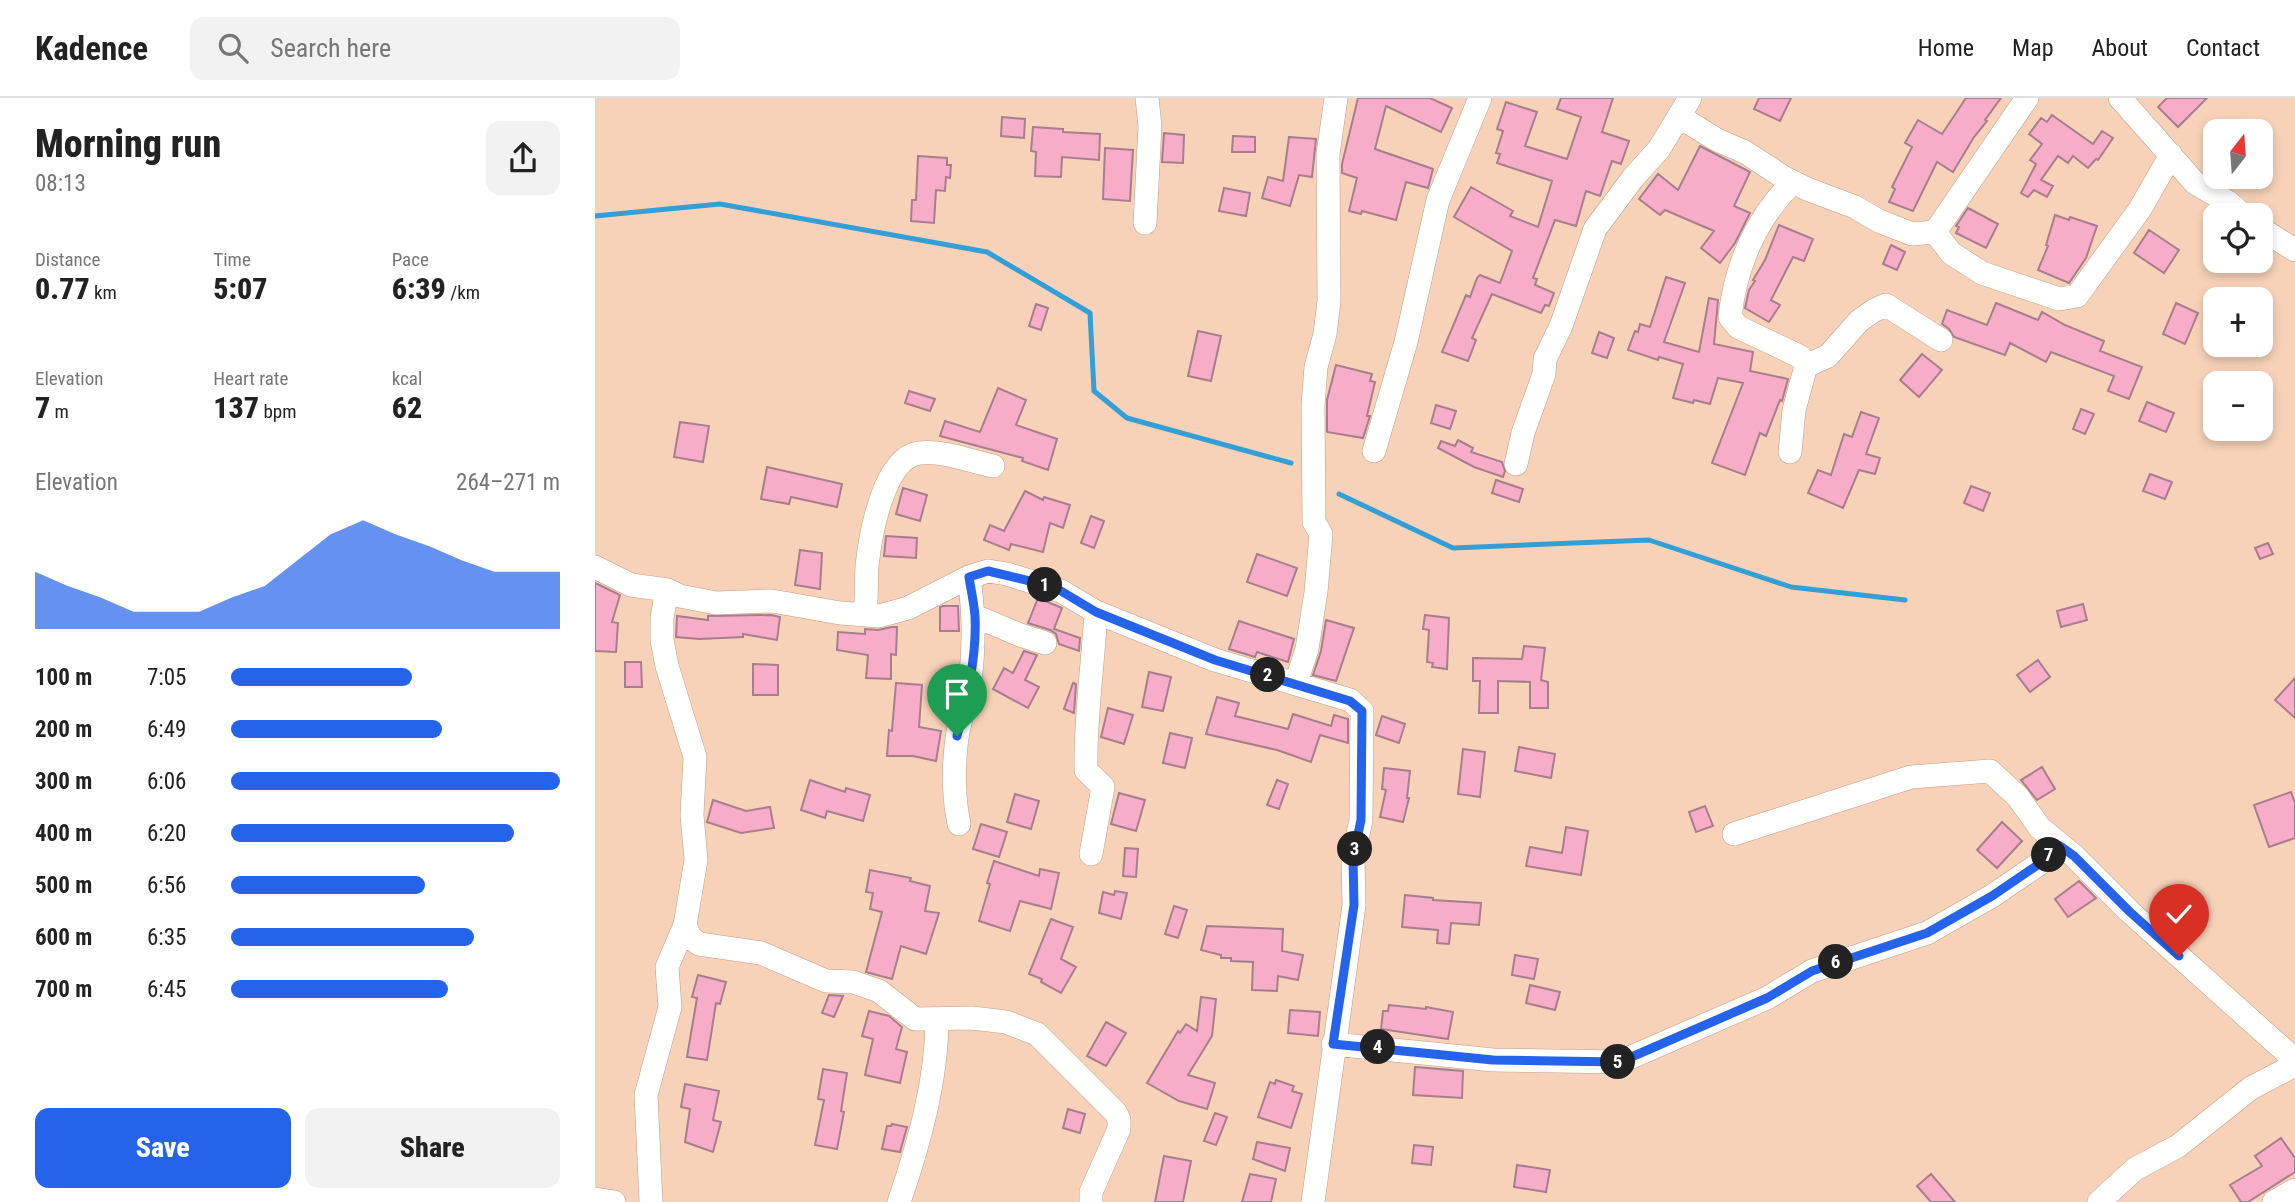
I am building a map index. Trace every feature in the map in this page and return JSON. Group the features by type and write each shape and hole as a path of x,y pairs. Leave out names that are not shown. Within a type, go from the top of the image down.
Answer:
{"street":[{"path":"1145,223 1150,125 1147,98"},
{"path":"1296,683 1307,649 1321,534 1314,522 1313,405 1316,366 1325,334 1329,301 1328,154 1336,98"},
{"path":"1374,451 1406,342 1438,200 1480,98"},
{"path":"1935,232 2027,98"},
{"path":"2120,98 2195,183 2229,203"},
{"path":"1515,464 1544,374 1545,359 1561,326 1595,229 1633,178 1660,149 1685,107 1717,140 1745,152 1793,182 1912,234 1935,232"},
{"path":"1935,232 1951,253 1982,273 2059,299 2077,296 2140,209 2171,155"},
{"path":"1790,452 1794,410 1806,366 1801,358 1738,327 1730,317 1733,292 1751,239 1769,211 1793,182"},
{"path":"2273,236 2295,250"},
{"path":"1806,366 1828,356 1859,321 1886,305 1941,340"},
{"path":"865,614 872,534 881,500 902,460 918,453 948,456 993,466"},
{"path":"595,567 631,585 667,590 680,596 716,603 772,601 840,613 879,616 908,608 969,577 988,571 1061,591 1096,612 1215,660 1350,701 1362,711 1361,820 1353,858 1354,905 1313,1202"},
{"path":"959,824 954,795 954,771 957,736 970,678 975,616 969,577"},
{"path":"651,1202 646,1095 670,1006 667,967 685,925 696,860 692,815 695,757 664,653 662,618 667,590"},
{"path":"1091,854 1103,787 1086,770 1088,705 1093,676 1096,612"},
{"path":"975,616 1045,643"},
{"path":"1734,834 1911,777 1990,771 2018,797 2039,828 2074,856 2130,912 2295,1062 2252,1087 2179,1146 2135,1170 2099,1202"},
{"path":"1333,1044 1493,1060 1620,1062 1767,998 1812,971 1927,933 1992,896 2060,846"},
{"path":"685,925 690,937 699,944 761,953 825,981 853,982 879,990 915,1019 972,1018 1006,1022 1037,1034 1116,1113 1119,1120 1119,1129 1091,1192 1091,1202"},
{"path":"899,1202 916,1154 937,1046 937,1019"},
{"path":"2274,1202 2295,1190"},
{"path":"595,1199 614,1202"}],"building":[{"path":"1358,98 1430,98 1452,108 1441,132 1386,106 1375,149 1433,169 1428,188 1406,182 1396,220 1362,211 1361,214 1349,211 1357,178 1342,173 1342,164"},
{"path":"1561,98 1613,98 1602,132 1629,141 1621,164 1612,161 1600,196 1586,191 1576,226 1555,220 1533,278 1537,279 1535,285 1554,293 1549,306 1545,305 1541,313 1492,294 1472,338 1476,340 1468,361 1442,352 1466,295 1470,297 1477,278 1480,275 1500,283 1512,251 1454,217 1471,187 1513,211 1510,216 1538,227 1552,181 1497,163 1500,154 1496,153 1503,131 1497,129 1506,102 1537,112 1525,146 1567,159 1581,117 1557,109"},
{"path":"1759,98 1791,98 1780,121 1754,109"},
{"path":"1966,98 2001,98 1953,172 1937,162 1913,211 1889,202 1895,189 1892,187 1912,147 1905,143 1918,120 1942,134"},
{"path":"2167,98 2207,98 2178,127 2158,107"},
{"path":"2052,115 2093,144 2102,131 2113,138 2098,160 2088,168 2073,156 2068,163 2058,156 2041,180 2053,186 2047,197 2034,190 2028,197 2021,193 2036,164 2030,160 2042,144 2029,134 2041,118 2047,122"},
{"path":"1002,117 1025,119 1024,138 1001,136"},
{"path":"1033,127 1100,134 1099,160 1062,157 1061,177 1035,176 1036,152 1031,151"},
{"path":"1164,133 1184,135 1183,163 1162,162"},
{"path":"1233,136 1255,137 1255,152 1232,152"},
{"path":"1289,137 1316,139 1312,177 1299,175 1290,206 1262,198 1268,177 1283,181"},
{"path":"1700,146 1750,172 1734,206 1750,213 1735,243 1720,263 1701,248 1714,231 1665,210 1660,215 1639,199 1658,174 1678,190"},
{"path":"1105,148 1133,150 1130,201 1103,199"},
{"path":"918,156 947,158 947,165 951,165 950,178 946,177 945,191 936,190 934,223 911,221 912,200 916,200"},
{"path":"1224,188 1250,193 1246,216 1219,211"},
{"path":"1968,208 1998,224 1986,248 1956,233 1959,227 1956,226"},
{"path":"2055,215 2097,226 2086,258 2069,283 2038,270 2048,246 2046,245"},
{"path":"1779,225 1813,239 1804,261 1793,257 1771,300 1780,305 1769,322 1745,308 1749,290 1755,281 1753,280 1765,260"},
{"path":"2149,230 2179,250 2164,273 2134,253"},
{"path":"1891,245 1905,252 1897,270 1883,264"},
{"path":"1666,277 1685,283 1664,342 1699,352 1709,298 1718,300 1714,344 1753,352 1750,371 1788,379 1782,401 1780,400 1766,436 1760,433 1745,475 1712,463 1743,383 1718,378 1710,404 1673,398 1683,364 1659,357 1658,360 1628,350 1640,324 1650,327"},
{"path":"1996,303 2038,320 2042,312 2104,341 2100,351 2142,367 2129,399 2108,391 2114,376 2051,352 2046,362 2010,343 2005,355 1954,337 1942,324 1947,310 1987,325"},
{"path":"2176,303 2198,313 2185,344 2163,334"},
{"path":"1036,304 1048,308 1041,330 1029,326"},
{"path":"1198,331 1221,336 1211,381 1188,376"},
{"path":"1599,332 1614,338 1607,358 1592,353"},
{"path":"1922,354 1942,370 1919,397 1900,380"},
{"path":"1336,365 1372,374 1370,381 1375,382 1367,416 1370,416 1363,438 1327,432 1327,400"},
{"path":"998,388 1026,400 1016,425 1057,439 1048,470 1022,461 1023,458 940,436 945,421 980,432"},
{"path":"909,391 935,399 930,411 905,403"},
{"path":"2147,402 2174,413 2166,432 2139,421"},
{"path":"1436,405 1456,411 1450,429 1431,423"},
{"path":"2081,409 2094,414 2085,434 2073,429"},
{"path":"1861,412 1879,418 1866,454 1880,458 1875,474 1859,470 1843,508 1808,493 1818,470 1831,475 1844,434 1852,437"},
{"path":"680,422 709,426 703,462 674,457"},
{"path":"1458,440 1473,448 1471,452 1502,462 1505,471 1503,477 1474,467 1438,448 1441,441 1455,446"},
{"path":"767,467 842,484 837,507 791,497 789,504 761,499"},
{"path":"2150,474 2172,482 2165,499 2143,491"},
{"path":"1496,480 1523,489 1519,502 1492,493"},
{"path":"1971,486 1990,493 1983,511 1964,503"},
{"path":"903,488 927,495 920,521 896,514"},
{"path":"1025,491 1043,500 1044,497 1070,505 1063,528 1050,523 1043,552 1011,544 1009,550 984,540 990,525 1004,531"},
{"path":"1091,516 1104,521 1094,548 1081,543"},
{"path":"886,536 917,538 916,558 884,556"},
{"path":"2268,543 2273,554 2260,559 2255,548"},
{"path":"800,550 822,553 820,589 795,585"},
{"path":"1257,554 1297,568 1287,596 1247,582"},
{"path":"595,583 620,595 612,622 618,623 616,652 595,651"},
{"path":"1038,598 1062,608 1054,629 1080,638 1079,651 1059,644 1056,634 1050,630 1028,623"},
{"path":"2083,604 2087,620 2061,627 2057,611"},
{"path":"958,606 959,631 940,631 940,607"},
{"path":"1425,615 1449,618 1447,669 1432,667 1433,663 1427,662 1429,630 1423,629"},
{"path":"677,616 708,620 708,616 780,617 777,640 743,634 743,637 699,639 676,637"},
{"path":"1326,620 1354,628 1336,681 1313,675 1321,651"},
{"path":"1239,621 1294,639 1288,662 1257,652 1255,657 1229,649"},
{"path":"897,627 896,655 891,654 891,679 866,678 868,655 837,650 838,632 865,634 865,629"},
{"path":"1524,646 1545,648 1541,680 1548,682 1548,708 1530,708 1530,682 1498,681 1498,713 1479,713 1480,681 1473,681 1473,658 1522,659"},
{"path":"1024,651 1037,655 1025,680 1039,687 1028,708 993,689 1004,668 1013,673"},
{"path":"2038,660 2050,677 2030,692 2017,675"},
{"path":"625,662 641,662 642,687 625,687"},
{"path":"753,664 778,665 778,695 753,695"},
{"path":"1149,672 1171,677 1163,711 1142,707"},
{"path":"2295,678 2295,718 2275,700"},
{"path":"896,683 922,685 919,727 941,731 936,761 913,756 887,756"},
{"path":"1073,683 1076,684 1074,713 1064,709"},
{"path":"1217,697 1239,703 1235,716 1288,729 1293,714 1331,726 1334,715 1348,719 1348,743 1320,735 1311,762 1277,750 1206,734"},
{"path":"1108,708 1133,715 1124,744 1101,737"},
{"path":"1382,716 1405,724 1399,743 1376,735"},
{"path":"1170,733 1192,738 1185,768 1163,763"},
{"path":"1519,747 1555,754 1551,778 1515,771"},
{"path":"1463,749 1485,752 1480,797 1458,794"},
{"path":"2042,767 2055,789 2037,800 2021,780"},
{"path":"1384,768 1410,771 1409,798 1403,822 1380,817 1386,790 1382,789"},
{"path":"810,780 845,792 846,788 870,795 863,821 827,811 825,818 801,810"},
{"path":"1277,780 1288,784 1279,809 1267,805"},
{"path":"2291,792 2295,803 2295,838 2269,847 2254,805"},
{"path":"1119,793 1145,800 1136,831 1111,824"},
{"path":"1015,794 1039,801 1031,829 1007,822"},
{"path":"713,800 746,811 770,807 774,828 741,833 707,822"},
{"path":"1705,806 1713,826 1696,832 1689,812"},
{"path":"2002,822 2022,841 1997,868 1977,850"},
{"path":"981,824 1007,832 999,857 973,849"},
{"path":"1566,827 1588,831 1581,875 1526,866 1530,847 1562,853"},
{"path":"1125,848 1138,849 1136,877 1123,876"},
{"path":"994,861 1039,876 1040,869 1059,873 1051,909 1020,901 1010,931 979,921"},
{"path":"870,870 911,878 910,881 930,886 925,911 939,913 926,954 901,946 892,979 866,972 882,912 870,909 873,893 866,892"},
{"path":"2079,881 2096,898 2068,917 2055,899"},
{"path":"1115,891 1127,893 1121,919 1099,913 1103,892 1114,895"},
{"path":"1405,895 1481,903 1479,925 1451,923 1449,944 1437,943 1438,930 1402,927"},
{"path":"1174,906 1187,910 1178,938 1165,934"},
{"path":"1051,919 1073,927 1061,959 1076,967 1061,993 1041,982 1042,979 1029,974"},
{"path":"1207,926 1283,929 1282,951 1303,955 1298,980 1278,976 1277,991 1252,990 1253,962 1231,961 1231,958 1221,958 1221,955 1201,950"},
{"path":"1515,955 1538,959 1534,979 1512,975"},
{"path":"698,975 726,982 720,1004 716,1003 707,1060 687,1057 697,998 692,997"},
{"path":"1530,985 1560,992 1555,1010 1526,1003"},
{"path":"829,995 843,996 834,1017 822,1013"},
{"path":"1201,997 1216,999 1212,1036 1188,1075 1215,1083 1207,1109 1179,1101 1147,1083 1178,1031 1180,1033 1186,1024 1197,1031"},
{"path":"1389,1005 1453,1012 1448,1039 1381,1029 1383,1011 1388,1011"},
{"path":"1290,1010 1320,1012 1318,1036 1288,1033"},
{"path":"869,1011 889,1016 902,1027 896,1049 907,1052 900,1083 865,1075 873,1039 862,1036"},
{"path":"1106,1022 1126,1033 1106,1066 1087,1056"},
{"path":"1415,1067 1463,1071 1462,1098 1413,1095"},
{"path":"823,1069 847,1073 841,1111 844,1112 837,1149 815,1145 824,1100 818,1099"},
{"path":"1276,1080 1294,1086 1292,1091 1302,1094 1291,1128 1258,1117 1270,1082 1275,1084"},
{"path":"685,1084 719,1091 713,1120 721,1122 713,1152 685,1142 690,1109 681,1107"},
{"path":"1068,1109 1085,1114 1080,1133 1063,1128"},
{"path":"1215,1113 1227,1117 1216,1145 1204,1141"},
{"path":"892,1124 907,1127 900,1152 882,1149 887,1126"},
{"path":"2281,1138 2295,1158 2295,1172 2248,1202 2241,1202 2230,1185 2262,1166 2255,1156"},
{"path":"1257,1142 1290,1148 1285,1171 1253,1159"},
{"path":"1414,1145 1433,1147 1431,1165 1412,1163"},
{"path":"1164,1156 1191,1161 1183,1202 1155,1202"},
{"path":"1517,1165 1550,1170 1546,1192 1514,1187"},
{"path":"1250,1174 1276,1179 1271,1202 1242,1202"},
{"path":"1931,1174 1955,1202 1931,1202 1917,1186"}],"waterway":[{"path":"595,216 720,204 987,252 1090,313 1094,391 1127,418 1291,463"},
{"path":"1339,494 1453,548 1649,540 1791,587 1905,600"}],"route":[{"path":"957,736 970,678 974,632 975,616 969,577 988,571 1007,574 1061,591 1096,612 1215,660 1350,701 1362,711 1361,820 1353,858 1354,905 1333,1044 1493,1060 1620,1062 1767,998 1812,971 1927,933 1992,896 2060,846 2074,856 2179,956"}]}
